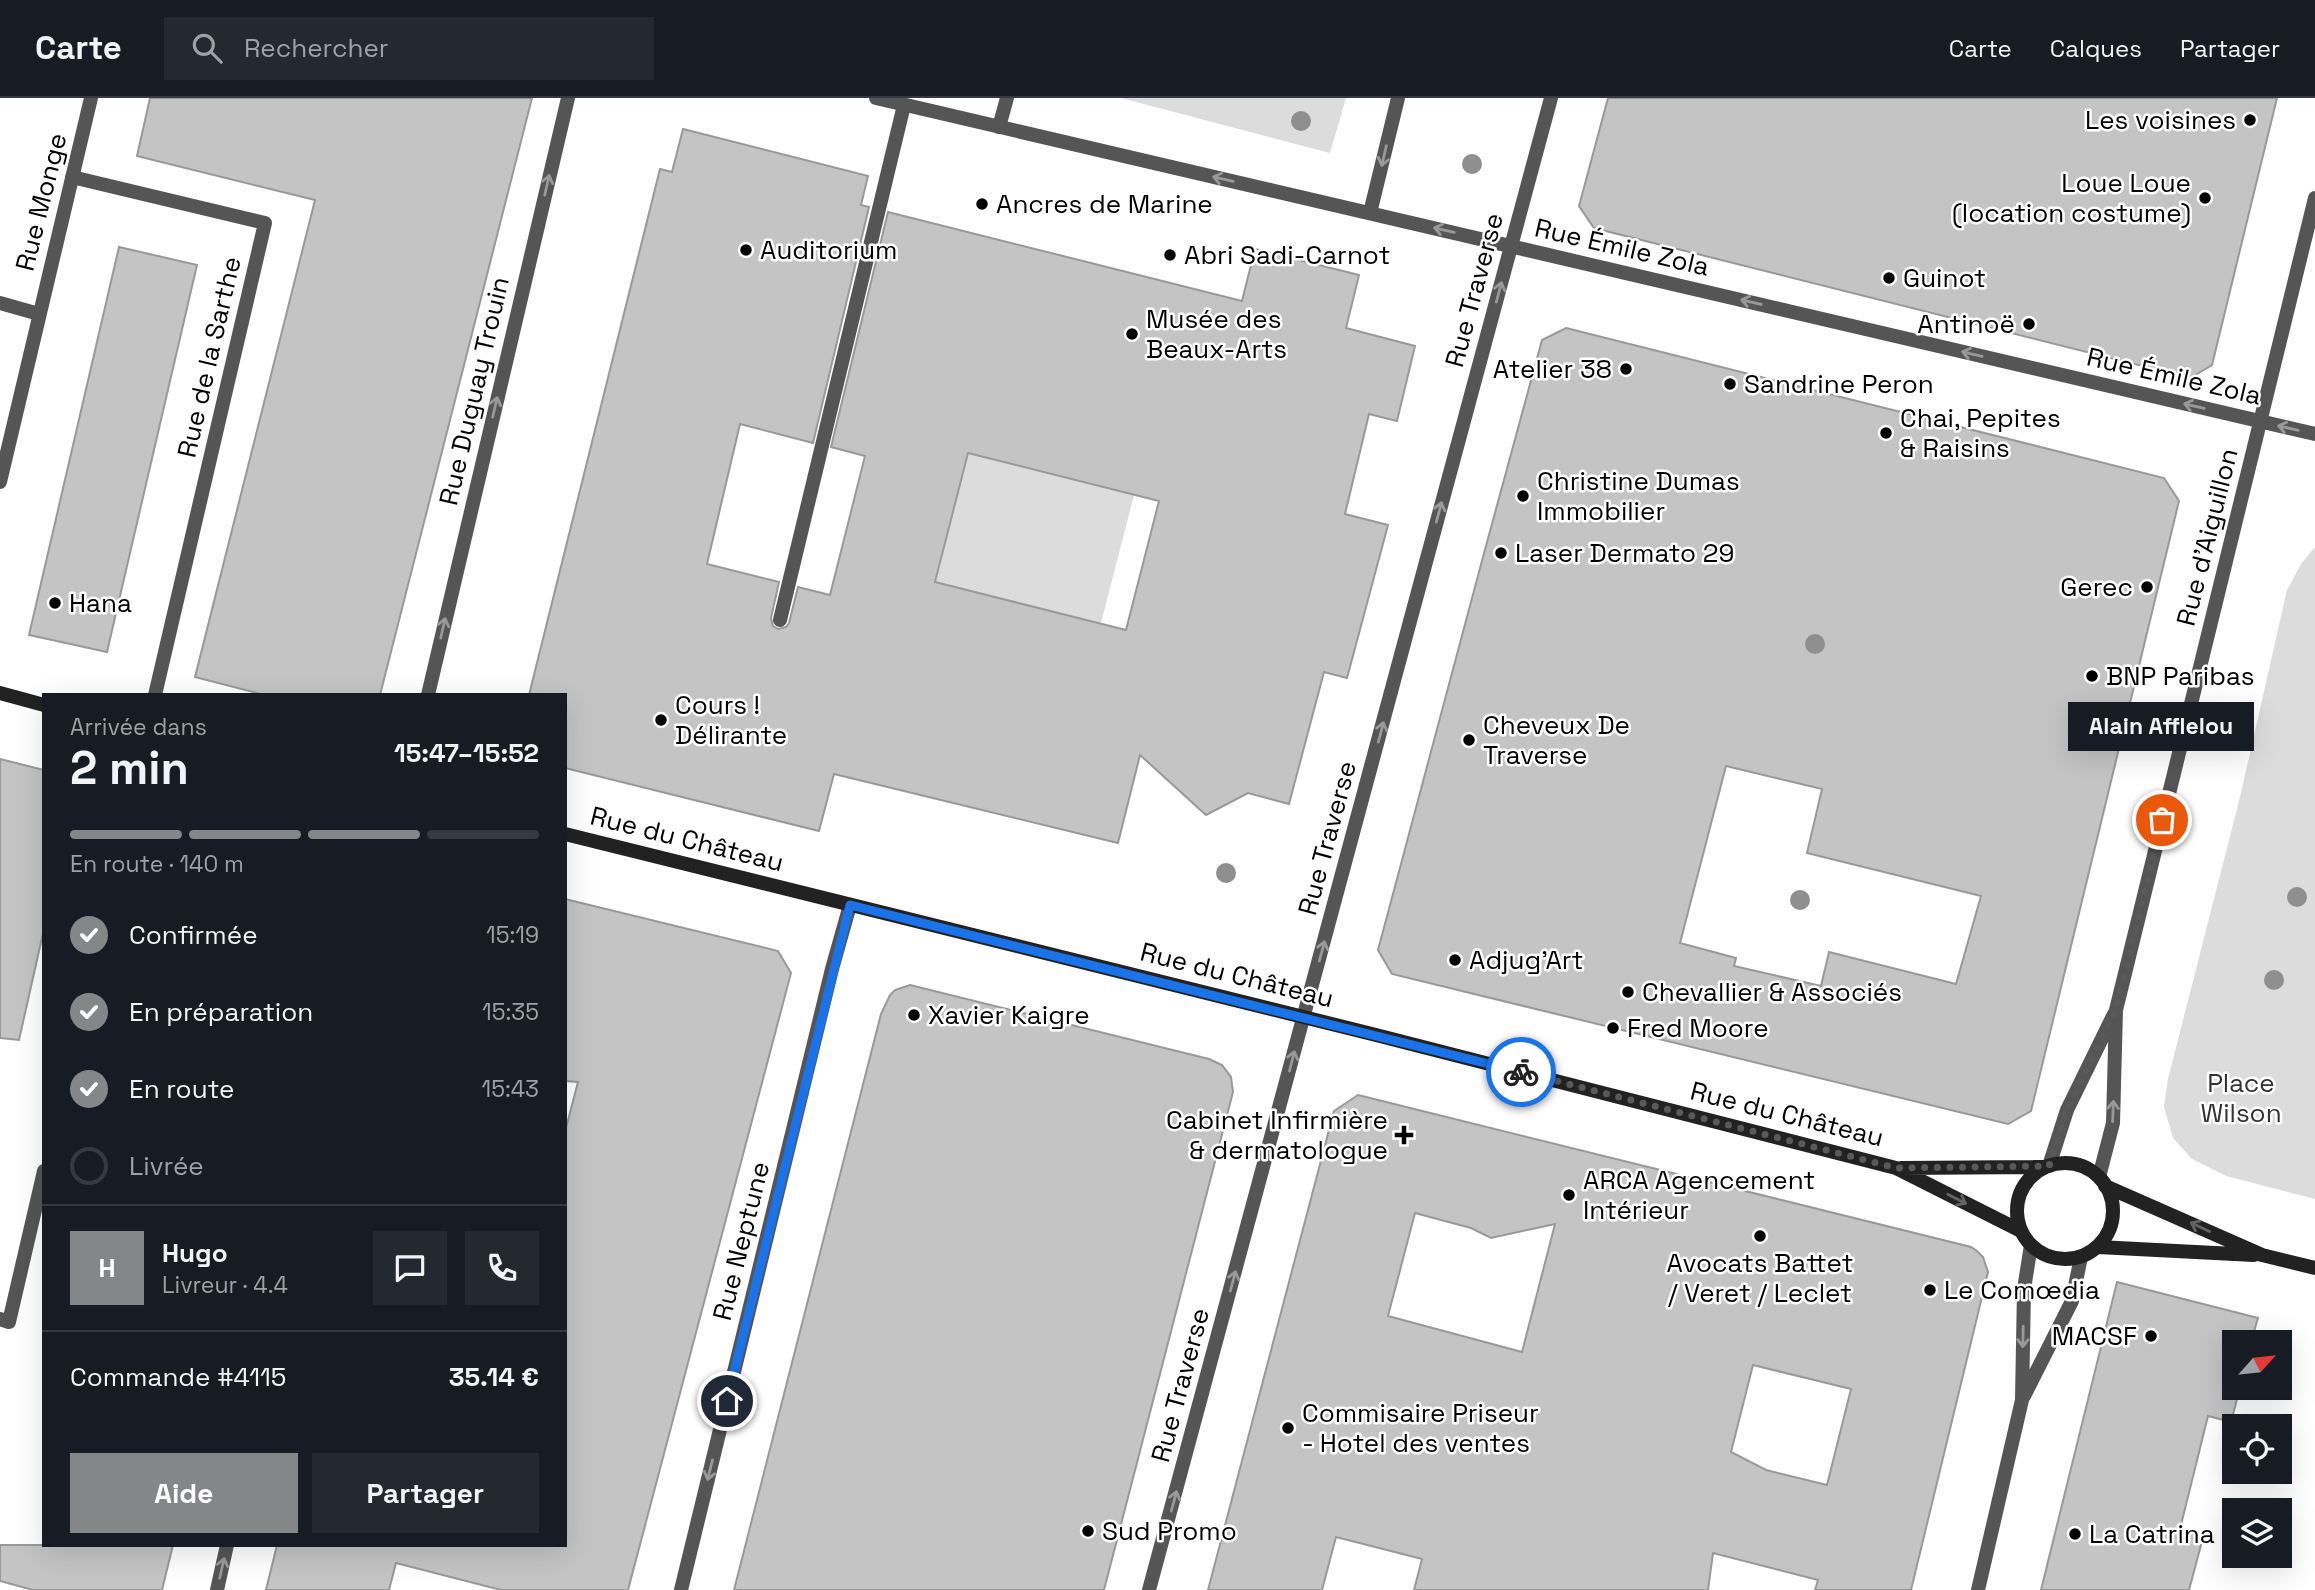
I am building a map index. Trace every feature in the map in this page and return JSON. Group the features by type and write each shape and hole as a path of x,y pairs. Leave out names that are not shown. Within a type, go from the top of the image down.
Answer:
{"main road":[{"path":"0,693 42,704"},
{"name":"Rue du Château","path":"567,834 1304,1017 1896,1168 2021,1231"},
{"path":"2102,1182 2110,1193 2114,1212 2110,1231 2098,1247 2081,1257 2062,1259 2045,1256 2031,1245 2021,1231 2017,1213 2019,1196 2029,1179 2047,1167 2063,1163 2083,1167 2102,1182 2262,1255 2315,1268"},
{"name":"Rue du Château","path":"1896,1168 2047,1167"},
{"path":"2098,1247 2262,1255"}],"street":[{"name":"Rue Monge","path":"0,482 91,98"},
{"name":"Rue Duguay Trouin","path":"428,693 568,98"},
{"name":"Rue Émile Zola","path":"876,98 2315,434"},
{"path":"999,127 1007,98"},
{"path":"1370,213 1398,98"},
{"name":"Rue Traverse","path":"1149,1590 1551,98"},
{"path":"780,620 904,104"},
{"name":"Rue de la Sarthe","path":"72,177 265,223 155,693"},
{"name":"Rue d'Aiguillon","path":"2102,1182 2113,1123 2116,1010 2315,198"},
{"path":"0,303 39,314"},
{"name":"Rue Neptune","path":"681,1590 822,1009 850,905"},
{"name":"Rue d'Aiguillon","path":"2047,1167 2067,1110 2116,1010"},
{"path":"0,1320 9,1322 42,1180"},
{"path":"1978,1590 2022,1400 2024,1289 2031,1245"},
{"path":"2022,1400 2072,1301 2081,1257"},
{"path":"217,1590 227,1547"}],"green space":[{"path":"1121,98 1346,98 1330,153"},
{"path":"968,453 1134,495 1101,623 936,582"},
{"name":"Place Wilson","path":"2315,547 2315,1199 2226,1176 2192,1159 2173,1138 2164,1107 2168,1079 2240,797 2287,590 2301,564"}],"building":[{"path":"150,98 532,98 381,693 257,693 195,677 315,200 137,156"},
{"path":"1608,98 2277,98 2212,365 2190,378 1594,228 1579,206"},
{"path":"683,129 868,176 861,205 869,207 813,443 740,424 707,564 779,582 771,618 773,626 778,629 789,623 798,587 830,595 865,456 831,447 888,212 1242,301 1255,249 1359,275 1346,328 1415,346 1397,421 1369,414 1345,514 1388,525 1347,678 1324,672 1289,804 1248,793 1206,815 1140,755 1118,843 834,774 819,831 567,768 567,693 529,693 660,169 672,172","holes":["968,453 1159,501 1126,630 935,582"]},
{"path":"119,247 197,265 107,652 29,635"},
{"path":"1566,328 2164,478 2179,501 2031,1111 2008,1124 1392,974 1378,950 1542,340","holes":["1726,766 1822,789 1807,853 1981,896 1956,984 1829,952 1821,986 1734,966 1736,958 1680,943"]},
{"path":"0,759 42,770 42,938 19,1040 0,1038"},
{"path":"567,899 778,951 791,973 628,1590 501,1590 396,1563 389,1590 266,1590 277,1547 567,1547 567,1124 578,1082 567,1081"},
{"path":"910,985 1209,1059 1222,1065 1231,1077 1233,1092 1104,1590 734,1590 881,1014 895,990"},
{"path":"1358,1095 1971,1247 1977,1251 1983,1257 1988,1272 1911,1590 1815,1590 1818,1580 1713,1553 1708,1590 1414,1590 1422,1559 1336,1537 1322,1590 1208,1590 1334,1111","holes":["1415,1213 1471,1228 1491,1238 1555,1224 1522,1352 1388,1316","1753,1365 1851,1389 1827,1485 1766,1470 1731,1452"]},
{"path":"2117,1282 2258,1318 2254,1330 2222,1330 2222,1400 2237,1400 2233,1414 2222,1414 2222,1420 2208,1416 2180,1529 2204,1534 2189,1590 2041,1590"},
{"path":"0,1545 173,1547 162,1590 33,1590 0,1581"}],"way so far":[{"path":"1521,1072 1896,1168 2049,1166 2067,1110 2116,1010 2162,820"}],"place":[{"name":"Les voisines","path":"2250,120"},
{"name":"Loue Loue (location costume)","path":"2205,198"},
{"name":"Ancres de Marine","path":"982,204"},
{"name":"Auditorium","path":"746,250"},
{"name":"Abri Sadi-Carnot","path":"1170,255"},
{"name":"Guinot","path":"1889,278"},
{"name":"Antinoë","path":"2029,324"},
{"name":"Musée des Beaux-Arts","path":"1132,334"},
{"name":"Atelier 38","path":"1626,369"},
{"name":"Sandrine Peron","path":"1730,384"},
{"name":"Chai, Pepites & Raisins","path":"1886,433"},
{"name":"Christine Dumas Immobilier","path":"1523,496"},
{"name":"Laser Dermato 29","path":"1501,553"},
{"name":"Gerec","path":"2147,587"},
{"name":"Hana","path":"55,603"},
{"name":"BNP Paribas","path":"2092,676"},
{"name":"Cours ! Délirante","path":"661,720"},
{"name":"Cheveux De Traverse","path":"1469,740"},
{"name":"Alain Afflelou","path":"2162,820"},
{"name":"Adjug'Art","path":"1455,960"},
{"name":"Chevallier & Associés","path":"1628,992"},
{"name":"Xavier Kaigre","path":"914,1015"},
{"name":"Fred Moore","path":"1613,1028"},
{"name":"Cabinet Infirmière & dermatologue","path":"1404,1135"},
{"name":"ARCA Agencement Intérieur","path":"1569,1195"},
{"name":"Avocats Battet / Veret / Leclet","path":"1760,1236"},
{"name":"Le Comœdia","path":"1930,1290"},
{"name":"MACSF","path":"2151,1336"},
{"name":"Commisaire Priseur - Hotel des ventes","path":"1288,1428"},
{"name":"Sud Promo","path":"1088,1531"},
{"name":"La Catrina","path":"2075,1534"}],"route":[{"path":"727,1401 850,905 1521,1072"}]}
